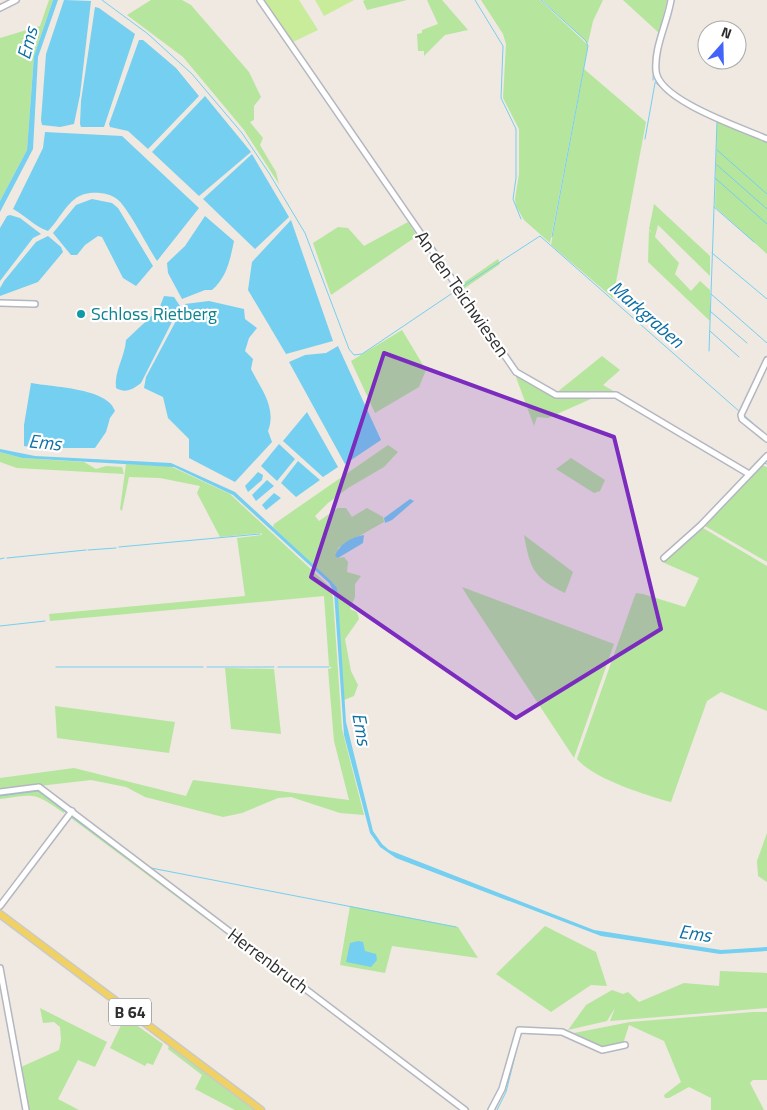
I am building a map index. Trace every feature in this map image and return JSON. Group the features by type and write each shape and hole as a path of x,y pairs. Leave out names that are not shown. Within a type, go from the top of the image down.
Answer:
{"main road":[{"name":"B 64","path":"0,914 261,1110"}],"street":[{"path":"0,8 16,0"},
{"name":"An den Teichwiesen","path":"260,0 516,372 528,381 556,395 616,395 749,474"},
{"path":"671,0 656,57 656,73 662,87 686,102 767,139"},
{"path":"0,303 35,304"},
{"path":"767,360 741,415 742,419 767,439"},
{"path":"664,558 701,525 767,456"},
{"name":"Herrenbruch","path":"0,792 40,787 465,1110"},
{"path":"0,906 72,811"},
{"path":"0,968 26,1110"},
{"path":"490,1110 502,1089 520,1030 562,1032 602,1050 625,1045"}],"highlighted area":[{"path":"384,353 614,437 661,629 516,718 311,577"}],"green space":[{"path":"49,0 53,0 34,56 27,150 0,201 0,38 40,26"},
{"path":"151,0 182,0 191,5 249,72 261,97 254,106 254,120 250,122 263,138 260,145 276,172 279,184 244,130 183,57 127,15"},
{"path":"264,0 299,0 318,30 293,42"},
{"path":"315,0 354,0 324,16"},
{"path":"407,0 367,10 363,1"},
{"path":"427,0 442,0 468,30 445,35 424,56 424,51 418,51 417,34 438,24"},
{"path":"481,0 540,0 588,45 550,243 524,220 516,206 515,199 519,174 519,129 503,98 506,44 503,34"},
{"path":"542,0 603,0 593,21 588,43"},
{"path":"623,0 667,0 659,33"},
{"path":"584,69 646,122 613,298 551,245"},
{"path":"717,120 767,142 767,254 715,207"},
{"path":"654,204 710,256 710,276 658,225 655,237 679,263 675,274 691,291 700,281 710,290 710,321 648,262 649,230 652,233 649,229"},
{"path":"408,222 417,236 331,295 313,243 338,227 348,228 364,246"},
{"path":"498,259 500,264 462,290 459,286"},
{"path":"402,330 426,370 419,387 375,413 351,361"},
{"path":"602,356 620,370 603,385 617,393 556,393"},
{"path":"517,374 556,397 593,398 548,418 537,417 534,426 516,377"},
{"path":"388,445 398,452 384,467 348,488 328,503 315,516 319,521 338,508 346,508 352,517 367,508 383,517 384,522 338,548 338,558 344,557 348,562 347,572 361,576 355,584 355,597 350,609 357,612 359,619 345,639 351,671 358,685 354,696 344,700 337,588 273,527 274,524"},
{"path":"0,452 22,458 84,462 96,469 106,466 122,467 124,474 17,468 0,462"},
{"path":"571,458 605,480 600,491 594,493 556,469"},
{"path":"126,464 170,466 230,494 330,587 333,598 342,729 364,815 340,813 291,797 278,798 242,813 223,817 145,797 126,787 91,780 39,786 65,809 64,813 46,801 34,796 0,799 0,778 74,768 186,796 193,780 349,800 334,741 328,669 332,668 329,666 324,596 50,621 49,614 245,596 237,538 261,535 262,533 220,537 197,493 200,486 160,478 129,477 122,511 120,509"},
{"path":"761,465 767,467 767,562 705,526"},
{"path":"703,528 767,566 767,711 721,692 707,701 671,802 634,791 607,780 577,759 636,593 685,607 699,578 662,562"},
{"path":"524,535 573,572 565,593 554,588 535,571 528,556"},
{"path":"462,587 614,644 574,758 468,597"},
{"path":"225,668 274,669 281,734 231,729"},
{"path":"55,706 175,722 169,753 57,738"},
{"path":"76,815 462,1110 71,818"},
{"path":"767,833 767,882 758,876 757,861"},
{"path":"350,906 458,927 478,958 392,946 385,973 340,965"},
{"path":"545,926 596,952 607,986 591,985 551,1012 496,974"},
{"path":"720,971 767,973 767,1008 610,1021 615,1008 607,1021 568,1030 586,1005 612,990 623,994 628,992 639,1002 684,983 719,986"},
{"path":"40,1008 107,1042 95,1067 78,1060 58,1099 79,1110 29,1110 21,1067 59,1050 61,1040 60,1027 54,1022 43,1023"},
{"path":"767,1012 767,1080 753,1080 750,1083 764,1110 711,1110 711,1098 689,1087 669,1098 665,1098 664,1095 681,1082 664,1041 629,1025 623,1044 602,1049 569,1034 630,1022"},
{"path":"125,1017 163,1044 153,1065 147,1063 145,1066 110,1048"},
{"path":"169,1045 254,1110 235,1110 195,1089 202,1075 168,1049"}],"water":[{"path":"53,0 58,0 38,57 33,149 0,212 0,201 27,150 34,56"},
{"path":"64,0 91,1 80,95 74,124 60,127 42,125 41,120 46,54"},
{"path":"95,7 135,34 104,127 81,127 81,101"},
{"path":"139,40 143,40 176,68 199,96 148,149 128,131 110,127 109,124"},
{"path":"205,96 251,152 199,196 152,152"},
{"path":"45,132 122,136 199,208 157,261 121,203 107,194 85,194 76,198 48,231 43,229 13,209 43,148"},
{"path":"252,154 289,217 255,249 203,199"},
{"path":"92,199 112,203 118,208 153,266 136,286 123,278 102,237 98,236 85,245 77,255 71,255 53,233 76,205"},
{"path":"7,216 20,218 41,234 33,238 0,281 0,228"},
{"path":"205,216 234,241 229,261 221,280 212,290 205,290 182,299 168,273 167,263 185,246"},
{"path":"291,220 333,341 286,354 248,290 252,262"},
{"path":"48,236 61,247 63,252 38,282 0,296 0,288 4,281 36,242"},
{"path":"164,296 174,297 180,306 141,383 126,391 120,390 116,388 116,382 126,340 159,309"},
{"path":"209,301 244,309 245,319 257,328 249,338 245,351 253,359 251,369 267,399 271,414 268,431 272,442 235,482 189,458 189,439 168,418 163,397 144,388 146,377 185,304"},
{"path":"338,346 381,440 345,464 289,362 305,355 326,353"},
{"name":"Ems","path":"31,383 91,393 102,397 110,403 115,411 110,418 106,432 95,448 36,448 24,446 24,425"},
{"path":"307,412 338,467 323,477 283,441"},
{"path":"279,444 295,459 277,481 261,466"},
{"path":"0,449 35,456 171,463 235,492 331,581 337,588 338,597 346,722 373,831 389,850 594,930 721,950 767,947 767,951 720,954 601,936 396,858 380,847 370,833 344,735 334,592 329,583 233,495 174,467 22,458 0,452"},
{"path":"298,461 320,480 296,497 281,483"},
{"path":"258,472 263,475 262,480 248,492 245,486"},
{"path":"267,480 274,486 256,501 252,495"},
{"path":"274,493 281,498 266,510 262,505"},
{"path":"410,499 414,501 392,520 385,523 384,518"},
{"path":"364,535 363,543 338,558 335,556 346,542"},
{"path":"363,942 365,951 376,954 377,960 371,967 346,962 350,943"}],"waterway":[{"path":"102,0 148,34 192,74 242,133 269,173 305,233 349,349 354,355 362,354 457,290"},
{"name":"Markgraben","path":"475,0 503,46 501,98 516,129 516,178 513,199 521,219"},
{"path":"541,0 586,41 588,46 552,237"},
{"path":"653,80 654,63"},
{"path":"655,82 671,97 684,104"},
{"path":"645,139 655,83"},
{"path":"709,351 717,122"},
{"path":"717,150 767,194"},
{"path":"717,165 767,209"},
{"path":"715,178 767,224"},
{"path":"714,207 754,242"},
{"name":"Markgraben","path":"460,288 540,236 740,412"},
{"path":"712,253 767,299"},
{"path":"711,294 767,343"},
{"path":"710,311 747,343"},
{"path":"710,331 739,357"},
{"name":"Markgraben","path":"745,416 766,435"},
{"path":"119,547 260,534"},
{"path":"88,550 116,548"},
{"path":"7,558 86,550"},
{"path":"0,559 4,558"},
{"path":"0,626 45,621"},
{"path":"56,667 203,667"},
{"path":"207,667 274,667"},
{"path":"278,667 329,667"},
{"path":"0,796 38,791 67,813"},
{"path":"72,817 145,871"},
{"path":"151,868 456,927"},
{"path":"150,875 201,914"},
{"path":"208,919 255,954"},
{"path":"497,1110 506,1092 520,1036"}],"place":[{"name":"Schloss Rietberg","path":"81,314"}]}
